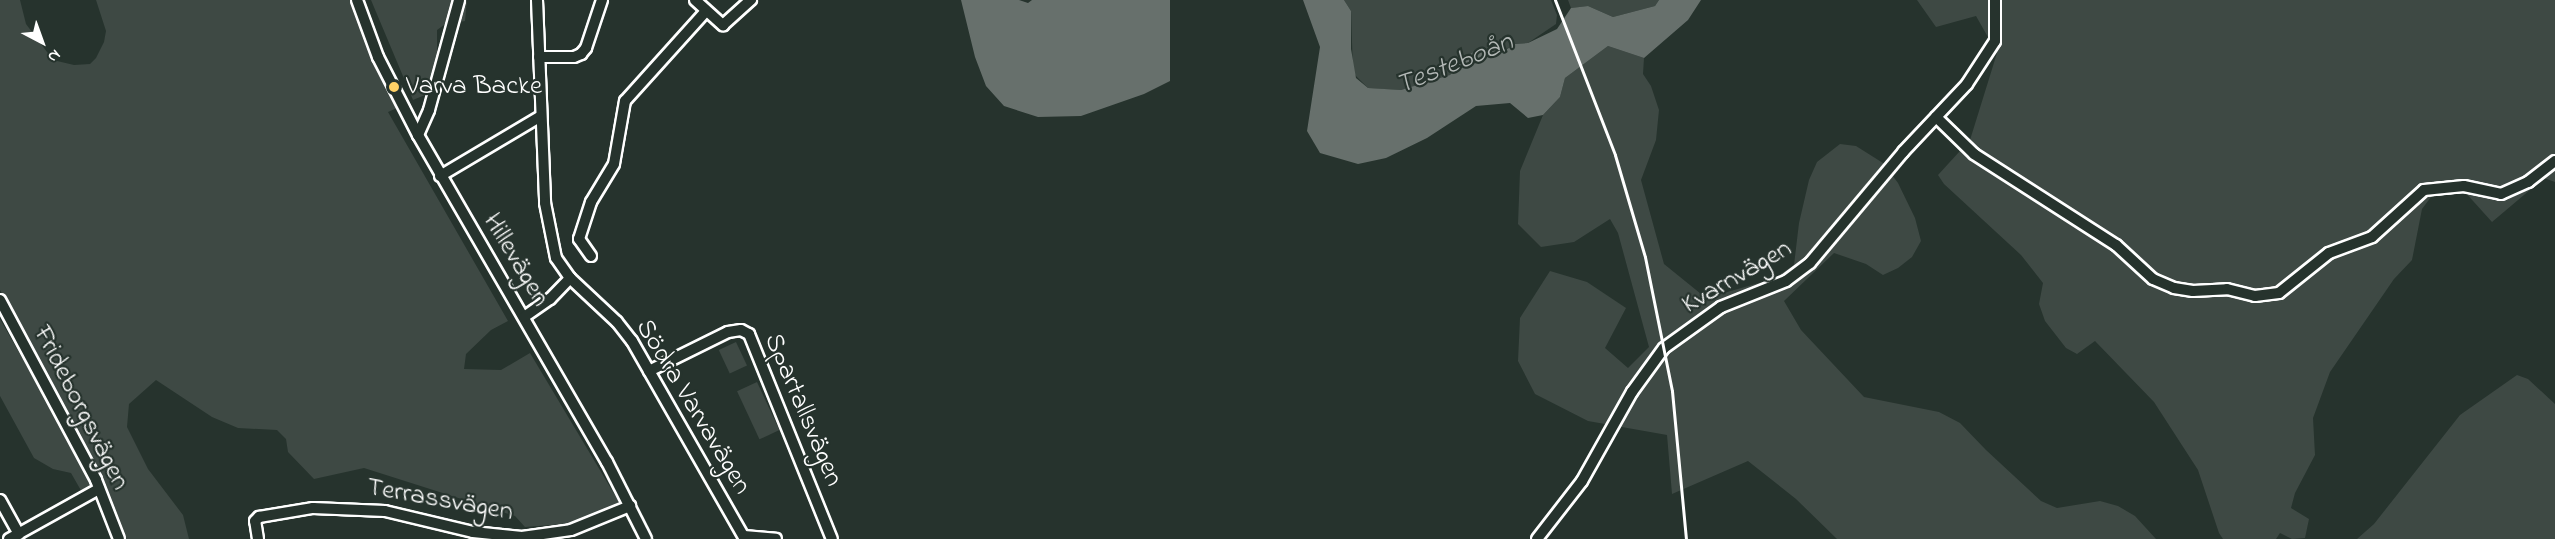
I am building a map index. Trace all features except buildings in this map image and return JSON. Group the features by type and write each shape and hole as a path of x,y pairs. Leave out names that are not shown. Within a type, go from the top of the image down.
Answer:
{"street":[{"name":"Hillevägen","path":"357,0 378,57 418,135 524,317 630,506 646,539"},
{"path":"418,135 429,110 459,0"},
{"name":"Södra Varvavägen","path":"537,0 545,202 556,258 570,278 624,330 745,537"},
{"path":"539,57 574,57 581,54 586,48 602,0"},
{"path":"695,0 723,25 751,0"},
{"name":"Kvarnvägen","path":"1537,539 1582,481 1632,392 1664,348 1721,308 1786,281 1810,263 1848,215 1967,84 1995,41 1997,1"},
{"path":"591,256 579,239 591,202 614,164 625,101 706,11"},
{"path":"440,176 541,116"},
{"path":"1936,117 1974,154 2116,245 2153,279 2174,288 2193,291 2227,289 2255,296 2279,293 2329,253 2372,237 2424,190 2464,186 2501,194 2528,182 2555,160"},
{"path":"524,317 550,299 570,278"},
{"name":"Frideborgsvägen","path":"0,300 99,489 119,539"},
{"name":"Spartallsvägen","path":"649,371 728,332 741,330 749,334 832,539"},
{"path":"0,500 14,536 99,489"},
{"name":"Terrassvägen","path":"257,538 255,522 261,516 330,507 384,511 508,538 543,536 571,530 630,506"},
{"path":"745,537 776,539"}],"shaded area":[{"path":"0,0 20,0 26,24 47,52 57,61 74,65 90,64 96,58 104,42 106,31 96,0 352,0 377,67 397,108 388,112 508,321 491,330 466,354 464,369 501,370 530,353 619,502 591,517 565,524 525,527 515,516 364,468 314,479 288,452 286,439 277,430 238,428 212,417 156,380 129,404 127,427 148,469 183,515 189,539 123,539 87,454 0,290"},
{"path":"371,0 467,0 465,21 444,25 437,30 437,73 432,87 425,95 413,100"},
{"path":"961,0 1019,0 1028,3 1032,0 1170,0 1170,81 1144,94 1081,116 1038,117 1004,106 986,86 975,57"},
{"path":"1303,0 1344,0 1351,11 1351,49 1356,78 1368,88 1401,90 1450,75 1466,57 1475,51 1490,49 1504,51 1515,44 1528,43 1557,29 1571,8 1588,6 1613,17 1655,6 1659,0 1701,0 1688,20 1644,58 1608,46 1565,78 1560,97 1543,115 1528,118 1510,103 1476,106 1427,138 1386,158 1358,164 1320,153 1307,131 1320,47"},
{"path":"1344,0 1551,0 1557,15 1556,24 1528,43 1514,44 1504,51 1490,49 1460,62 1450,75 1443,79 1401,90 1368,88 1353,73 1351,11"},
{"path":"1568,0 1659,0 1655,6 1613,17 1588,6 1571,8"},
{"path":"1917,0 2555,0 2555,182 2544,178 2492,222 2464,191 2434,193 2422,209 2412,260 2394,279 2330,372 2313,418 2315,455 2295,493 2291,508 2309,519 2305,538 2292,539 2280,533 2276,539 2223,539 2198,470 2154,402 2095,341 2077,354 2066,348 2045,321 2039,304 2043,283 2021,255 1944,184 1938,175 1970,140 1997,53 1976,16 1936,27"},
{"path":"1608,46 1644,58 1643,74 1651,86 1659,110 1656,140 1641,180 1664,264 1706,298 1773,279 1794,265 1799,223 1809,180 1817,162 1840,144 1856,146 1883,163 1898,183 1915,218 1921,241 1912,257 1898,268 1883,275 1866,264 1834,253 1784,301 1801,330 1864,397 1939,412 1960,423 2041,501 2057,508 2100,501 2118,506 2135,516 2156,539 1837,539 1796,499 1748,461 1672,494 1667,435 1588,421 1535,394 1518,361 1520,318 1550,271 1587,282 1626,308 1605,348 1628,368 1649,347 1618,233 1610,219 1574,242 1541,247 1518,224 1520,171 1543,115 1560,97 1565,78"},
{"path":"0,319 94,484 83,494 71,473 53,469 34,458 0,396"},
{"path":"736,342 747,366 730,374 719,350"},
{"path":"2517,375 2528,379 2555,404 2555,539 2357,539 2374,524 2460,415"},
{"path":"757,382 779,430 759,439 737,391"}],"railway":[{"path":"1555,0 1615,155 1645,257 1672,391 1686,539"}],"place":[{"name":"Varva Backe","path":"394,87"}],"water label":[{"name":"Testeboån","path":"1455,65"}]}
